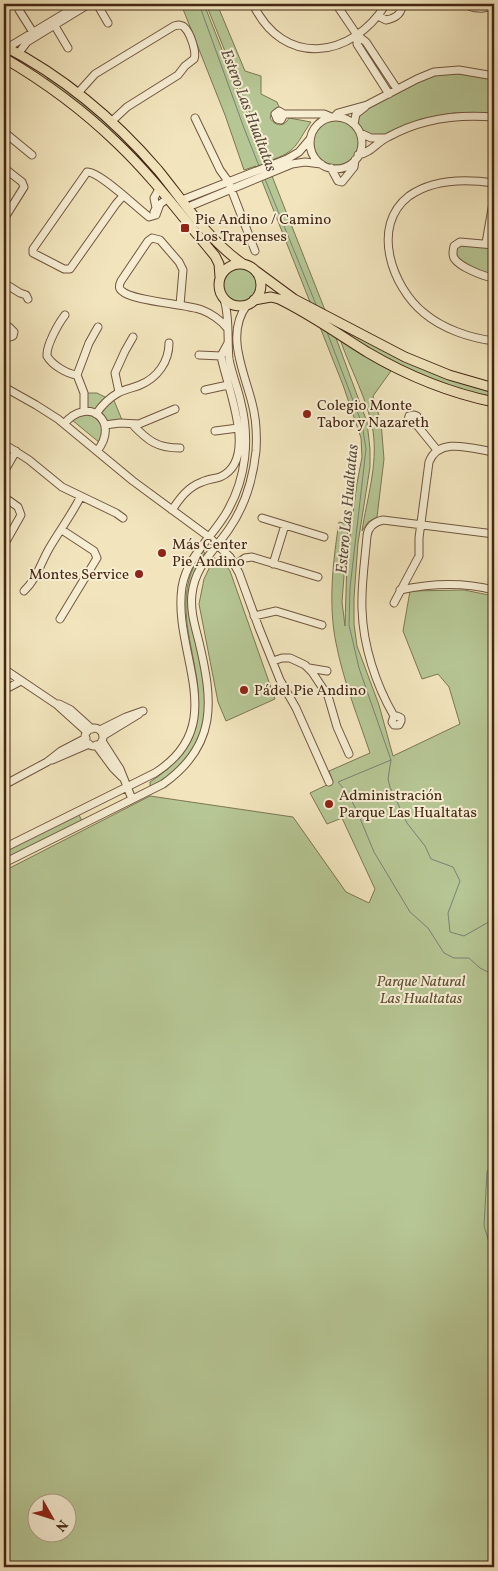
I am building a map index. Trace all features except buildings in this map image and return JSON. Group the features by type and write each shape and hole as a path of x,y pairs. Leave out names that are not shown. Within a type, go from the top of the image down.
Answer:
{"main road":[{"path":"5,47 48,73 111,122 151,162 220,245 243,264"},
{"path":"4,58 37,78 74,105 108,134 140,166 215,256 219,264 220,277 218,287 224,299 235,305 277,298 338,332 366,351 414,376 464,394 494,402"},
{"path":"37,78 44,78 48,73"},
{"path":"174,206 181,209 188,208"},
{"path":"220,277 229,266 248,265 283,292 334,321 427,367 494,388"},
{"path":"250,302 260,292 261,286 256,271"}],"street":[{"path":"5,47 34,35 76,6 89,4"},
{"path":"97,4 108,23"},
{"path":"252,4 272,31 284,41 296,47 316,49 329,48 357,35 378,16 386,4"},
{"path":"336,4 357,35 366,42 397,90"},
{"path":"378,16 386,20 396,16 401,11 402,4"},
{"path":"465,4 484,8 492,4"},
{"path":"19,10 34,35"},
{"path":"53,23 68,48"},
{"path":"77,94 92,76 174,26 185,27 196,51 194,58 178,75 127,107 111,122"},
{"path":"18,54 34,35"},
{"path":"357,35 358,46 389,94"},
{"path":"276,167 294,155 310,139 317,125 338,113 367,105 422,76 441,71 467,71 494,76"},
{"path":"354,124 356,114 367,105"},
{"path":"284,114 324,114 345,118 354,124 360,133 362,144 354,167 343,182 338,181 331,168"},
{"path":"310,115 316,120 317,125"},
{"path":"182,200 228,181 276,167 302,162 322,164 331,168 342,168 367,153 385,138 405,128 435,120 462,116 494,117"},
{"path":"195,118 220,170 228,181 255,250"},
{"path":"4,132 32,154"},
{"path":"360,133 371,138 385,138"},
{"path":"310,139 312,153 322,164"},
{"path":"4,168 22,182 24,187 4,219"},
{"path":"123,196 70,269 64,269 33,252 33,249 87,172 92,172 145,213 149,217 155,216 159,211 161,202 167,199"},
{"path":"494,172 494,177"},
{"path":"188,208 232,190 257,174"},
{"path":"494,183 456,181 437,184 416,192 404,200 396,210 389,238 390,255 394,270 401,286 417,308 452,330 475,338 494,341"},
{"path":"145,213 151,213 156,210 153,200 159,189"},
{"path":"486,243 494,197"},
{"path":"180,304 184,275 182,267 160,240 152,238 121,281 120,288 129,295 180,304 204,311 227,328"},
{"path":"494,245 458,242 454,246 454,257 463,266 494,278"},
{"path":"4,283 20,293"},
{"path":"4,848 152,774 166,765 181,749 193,721 196,695 183,630 181,597 184,578 196,553 232,503 239,483 245,455 245,418 231,369 227,311 224,299"},
{"path":"4,863 153,790 170,779 188,762 201,741 207,723 209,702 208,688 192,616 192,596 199,569 232,524 245,499 252,476 256,434 253,409 242,373 238,341 238,321 250,302"},
{"path":"218,320 227,311"},
{"path":"65,315 48,349 47,356 52,363 71,374 77,375"},
{"path":"4,328 10,327 14,332 13,336 10,337 4,332"},
{"path":"84,411 84,393 77,375 89,342 98,327"},
{"path":"119,392 115,374 133,337"},
{"path":"96,414 104,403 119,392 144,383 157,374 166,360 169,343"},
{"path":"172,510 181,497 193,486 222,476 236,461 238,428 235,405 221,356 228,343"},
{"path":"199,355 221,356"},
{"path":"205,390 228,385"},
{"path":"4,387 64,424 218,544 235,564 272,662 329,782"},
{"path":"105,425 132,424 152,420 175,409"},
{"path":"64,424 72,416 84,411 96,414 105,425 105,438 97,451"},
{"path":"132,424 148,439 158,445 165,448 180,448"},
{"path":"416,424 436,450"},
{"path":"215,431 238,428"},
{"path":"4,444 29,460 58,484 123,518"},
{"path":"394,603 419,556 420,525 429,462 436,450 450,446 494,452"},
{"path":"4,472 16,451"},
{"path":"24,591 38,574 48,552 81,496"},
{"path":"4,497 18,506 21,512 20,519 4,545"},
{"path":"262,518 324,537"},
{"path":"394,716 376,675 365,634 362,599 366,536 370,526 380,521 494,534"},
{"path":"273,564 285,525"},
{"path":"60,619 97,558 94,551 62,530"},
{"path":"235,564 250,557 318,577"},
{"path":"400,590 448,583 494,590"},
{"path":"254,616 276,610 322,625"},
{"path":"272,662 288,658 297,661 309,668 320,681 328,696 337,728 349,754"},
{"path":"309,668 326,671 320,681"},
{"path":"4,669 56,704 71,710 94,737 113,768 123,777 132,799"},
{"path":"4,690 21,680"},
{"path":"4,785 47,762 61,751 123,725 143,711 126,717 94,737"},
{"path":"152,774 148,782 153,790"}],"green space":[{"name":"Parque Natural Las Hualtatas","path":"181,4 204,4 336,338 367,422 370,467 358,543 354,624 357,646 379,705 393,756 460,724 449,687 438,674 422,679 403,631 410,591 464,590 494,596 494,1567 4,1567 4,871 150,796 293,817 346,892 369,903 375,889 342,818 327,824 310,793 333,782 329,771 370,753 343,671 336,643 332,613 333,567 339,522 348,524 342,602 345,626 347,559 362,457 361,438 343,385 256,166 244,170 225,115"},
{"path":"206,4 217,4 245,71 261,76 261,94 277,102 279,107 272,112 270,118 272,121 280,125 289,118 311,122 295,146 286,154 269,161"},
{"path":"453,73 494,79 494,114 454,113 421,119 378,137 364,133 356,121 360,112 426,77"},
{"path":"49,78 104,121 151,169 182,205 108,129 76,101 47,81"},
{"path":"336,119 349,123 355,129 359,142 355,155 349,161 336,165 323,161 317,155 313,142 317,129 323,123"},
{"path":"459,244 494,247 494,276 480,272 457,259 456,247"},
{"path":"240,266 247,267 253,272 258,278 258,292 253,298 247,303 240,304 233,303 227,298 222,292 221,285 222,278 227,272 233,267"},
{"path":"347,333 494,391 494,399 429,379 373,352"},
{"path":"340,339 369,359 391,371 373,396 381,422 384,459 377,517 368,522 362,531 373,469 373,431 363,396"},
{"path":"87,393 97,393 111,400 113,398 122,420 103,431 100,443 72,420 87,407"},
{"path":"203,551 205,553 199,561 191,582 198,645 207,698 202,732 190,755 168,779 150,787 150,782 180,756 195,728 199,699 186,610 189,580"},
{"path":"214,558 222,560 230,571 275,699 226,721 218,702 199,604 204,579"},
{"path":"78,813 82,821 4,860 4,851"}],"waterway":[{"name":"Estero Las Hualtatas","path":"199,4 259,166"},
{"name":"Estero Las Hualtatas","path":"265,179 317,307"},
{"name":"Estero Las Hualtatas","path":"327,332 362,424 366,449 350,588 349,625 359,668 391,760 388,779 390,787 407,823 425,846 431,859 453,867 460,881 448,913 450,932 464,936 494,919"},
{"path":"391,760 338,782 348,794 374,852 410,912 428,928 444,953 454,958 469,958 480,968 494,975"},
{"path":"494,1158 487,1172 484,1226 489,1242 494,1248"}],"place":[{"name":"Pie Andino / Camino Los Trapenses","path":"185,228"},
{"name":"Colegio Monte Tabor y Nazareth","path":"307,414"},
{"name":"Más Center Pie Andino","path":"162,553"},
{"name":"Montes Service","path":"139,574"},
{"name":"Pádel Pie Andino","path":"244,690"},
{"name":"Administración Parque Las Hualtatas","path":"329,804"}]}
